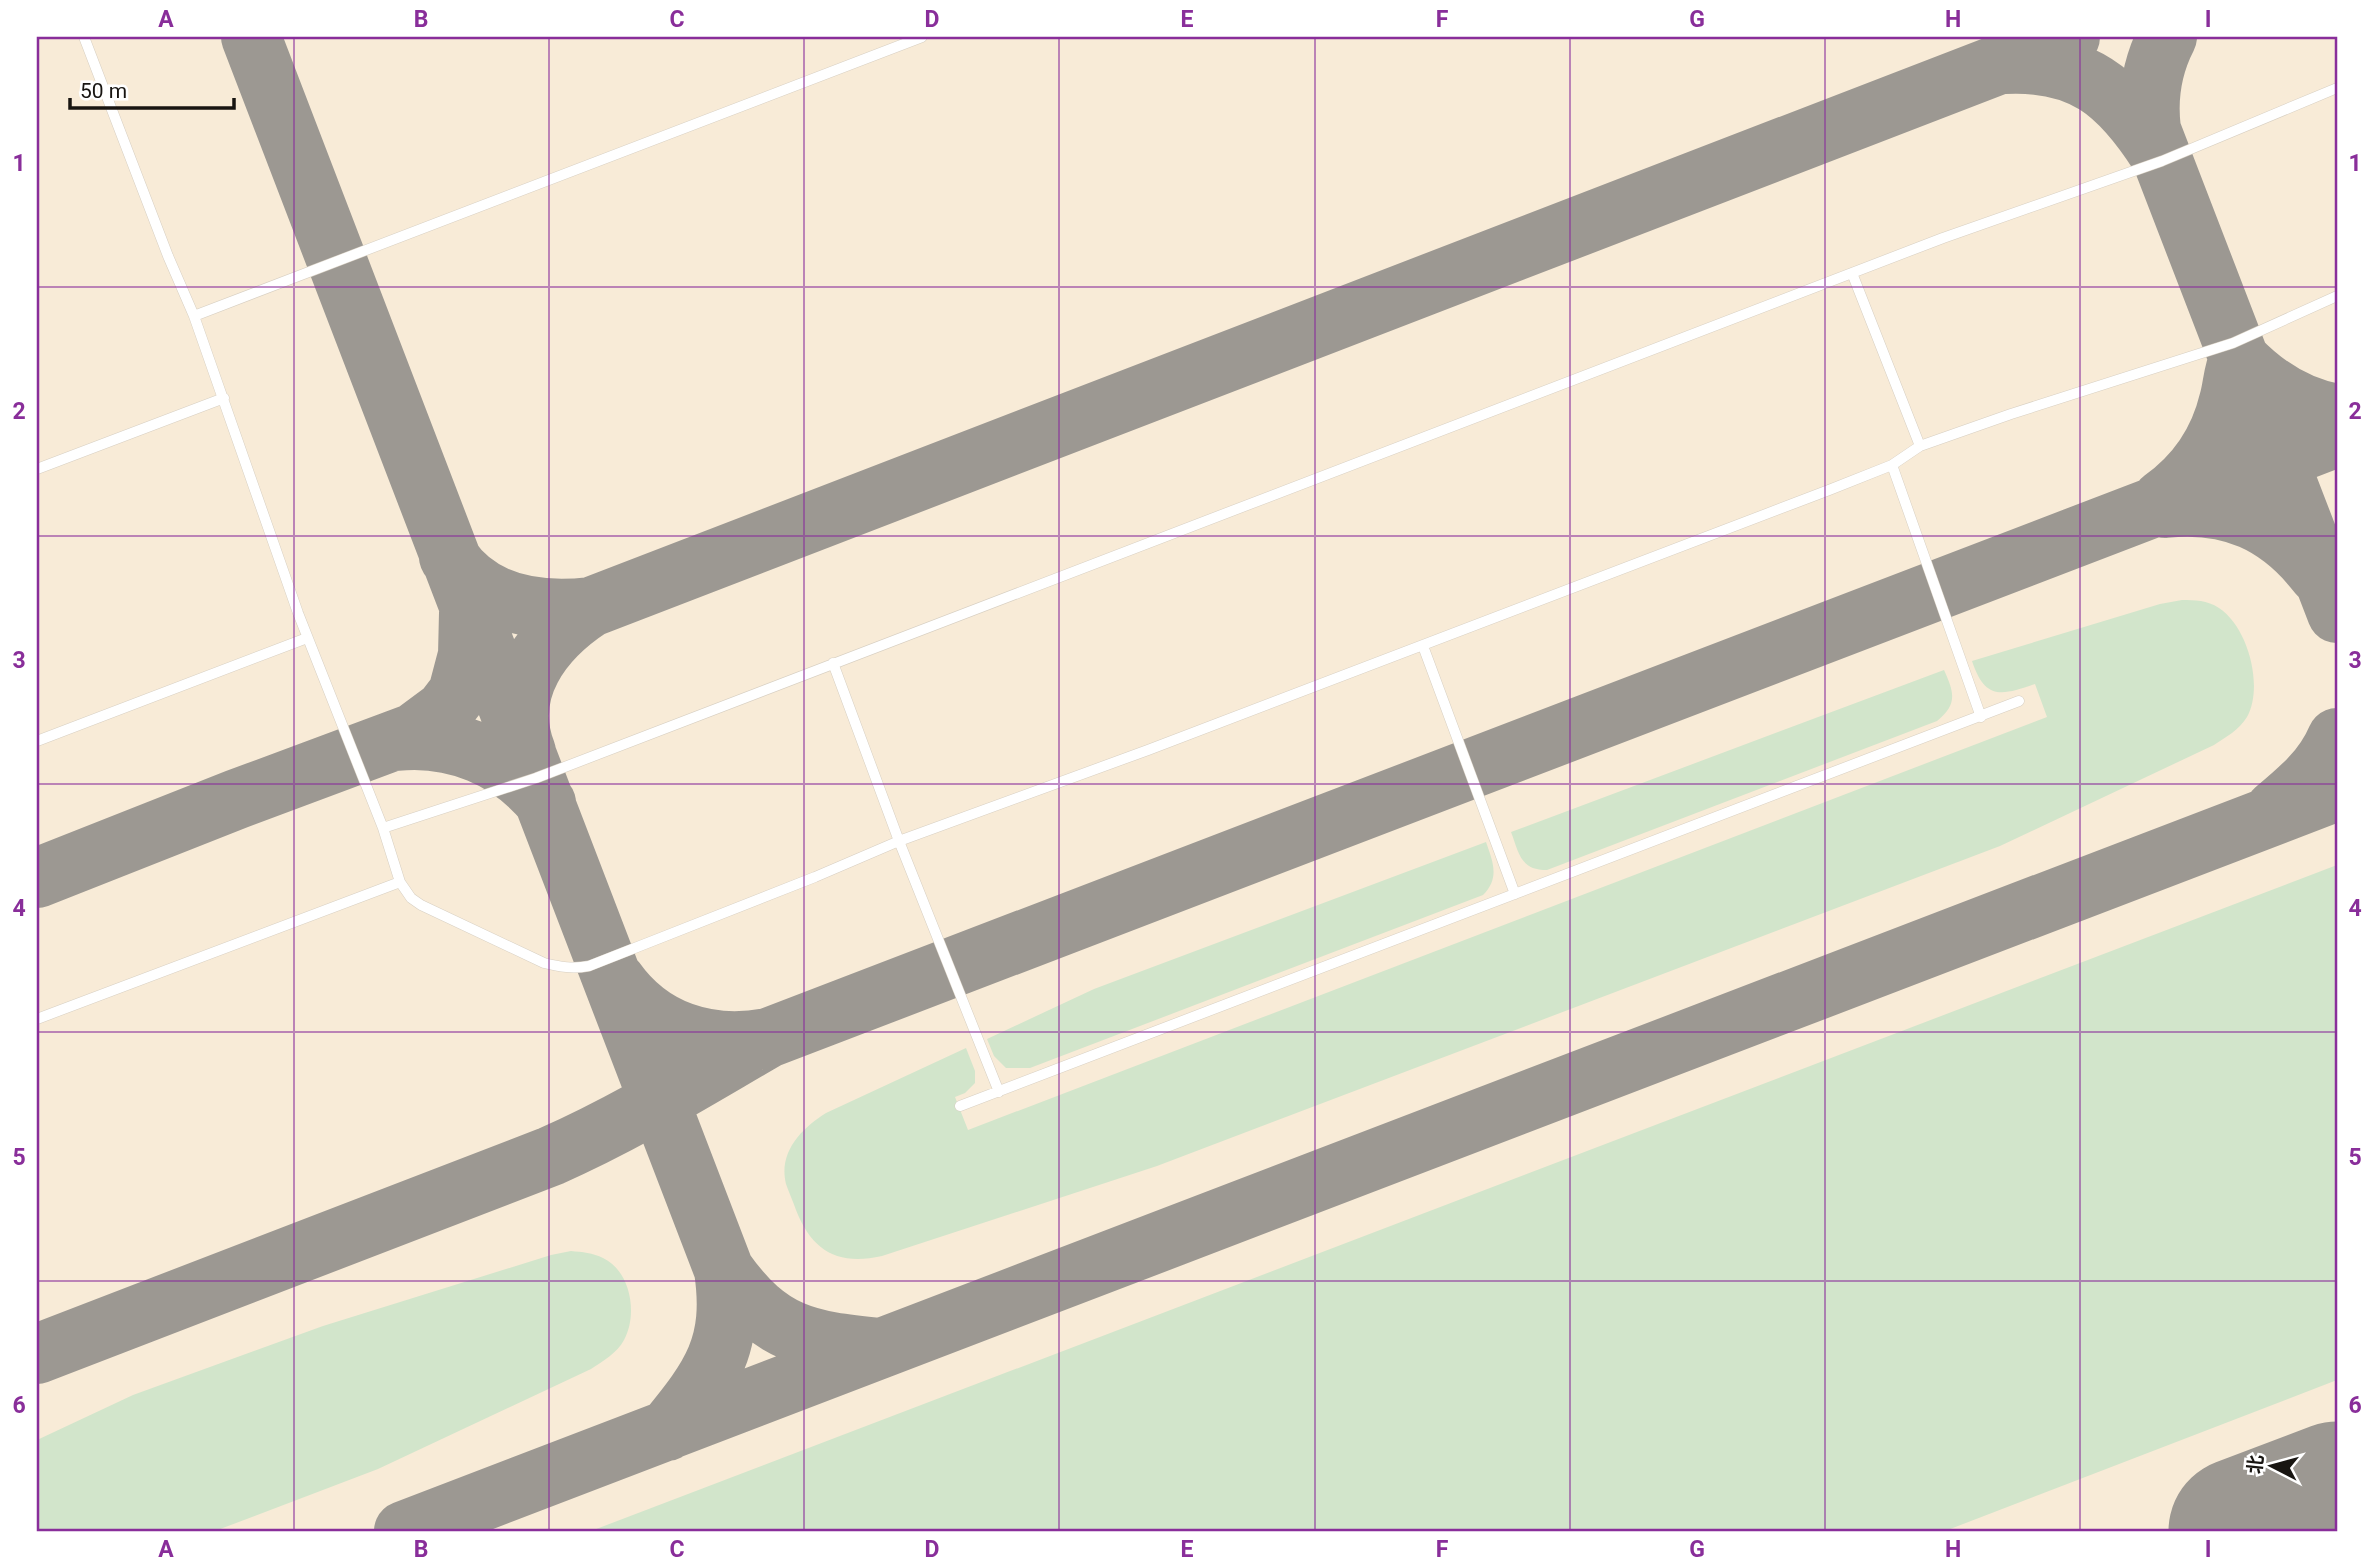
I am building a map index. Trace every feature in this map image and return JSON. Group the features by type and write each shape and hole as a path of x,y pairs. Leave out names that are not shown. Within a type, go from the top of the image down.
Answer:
{"lane":[{"path":"84,37 167,256 194,316 307,638 383,828 400,882 411,898 421,905 544,963 575,969 618,955 899,841 1423,646 1892,465 1920,446 2233,343 2337,296"},
{"path":"194,316 922,37"},
{"path":"383,828 536,778 1943,238 2162,161 2337,88"},
{"path":"1852,273 1920,446"},
{"path":"37,455 39,468 223,398"},
{"path":"1892,465 1981,717"},
{"path":"37,741 307,638"},
{"path":"1423,646 1515,894"},
{"path":"833,663 899,841 999,1092"},
{"path":"960,1106 2018,701"},
{"path":"37,1019 400,882"}],"shaded area":[{"path":"37,37 2337,37 2337,1531 37,1531"}],"green space":[{"path":"2182,600 2214,605 2229,617 2238,629 2250,658 2253,674 2252,704 2244,722 2214,745 2000,846 1157,1166 882,1256 866,1259 840,1257 819,1245 802,1224 784,1172 789,1151 808,1126 826,1113 966,1048 975,1071 975,1083 965,1093 955,1097 968,1130 2047,717 2035,684 2013,691 1996,692 1983,683 1972,661 2160,604"},
{"path":"1944,670 1952,697 1948,709 1937,721 1547,870 1526,864 1519,853 1511,832"},
{"path":"1486,842 1494,870 1492,882 1483,895 1030,1068 1006,1068 994,1056 987,1039 1094,989"},
{"path":"2337,865 2337,1380 1945,1531 591,1531"},
{"path":"571,1251 595,1255 613,1264 626,1283 629,1294 631,1318 624,1340 614,1353 591,1369 378,1469 215,1531 37,1531 37,1440 133,1395 323,1326"}],"taxiway":[{"path":"251,37 724,1270 727,1296 723,1339 708,1376 667,1431"},
{"path":"526,752 520,730 519,708 531,669 557,635 591,607 2070,37"},
{"path":"2167,37 2152,82 2151,130 2337,613"},
{"path":"2004,64 2056,68 2077,74 2096,84 2129,113 2159,154"},
{"path":"2162,500 2186,480 2213,444 2225,416 2239,359 2272,387 2296,401 2337,414"},
{"path":"37,1354 551,1156 634,1115 768,1038 2337,437"},
{"path":"2165,508 2211,508 2251,519 2287,542 2319,575"},
{"path":"449,557 477,586 512,602 551,608 591,607"},
{"path":"37,878 414,733 445,710 458,693 468,655 469,613"},
{"path":"2275,810 2318,769 2337,738"},
{"path":"396,741 439,742 479,753 515,773 546,803"},
{"path":"404,1531 2337,791"},
{"path":"615,980 629,998 646,1012 663,1024 682,1032 724,1041 768,1038"},
{"path":"724,1270 758,1309 792,1331 832,1342 881,1348"},
{"path":"2251,1531 2278,1517"}],"runway":[{"path":"2242,1531 2337,1495"}]}
